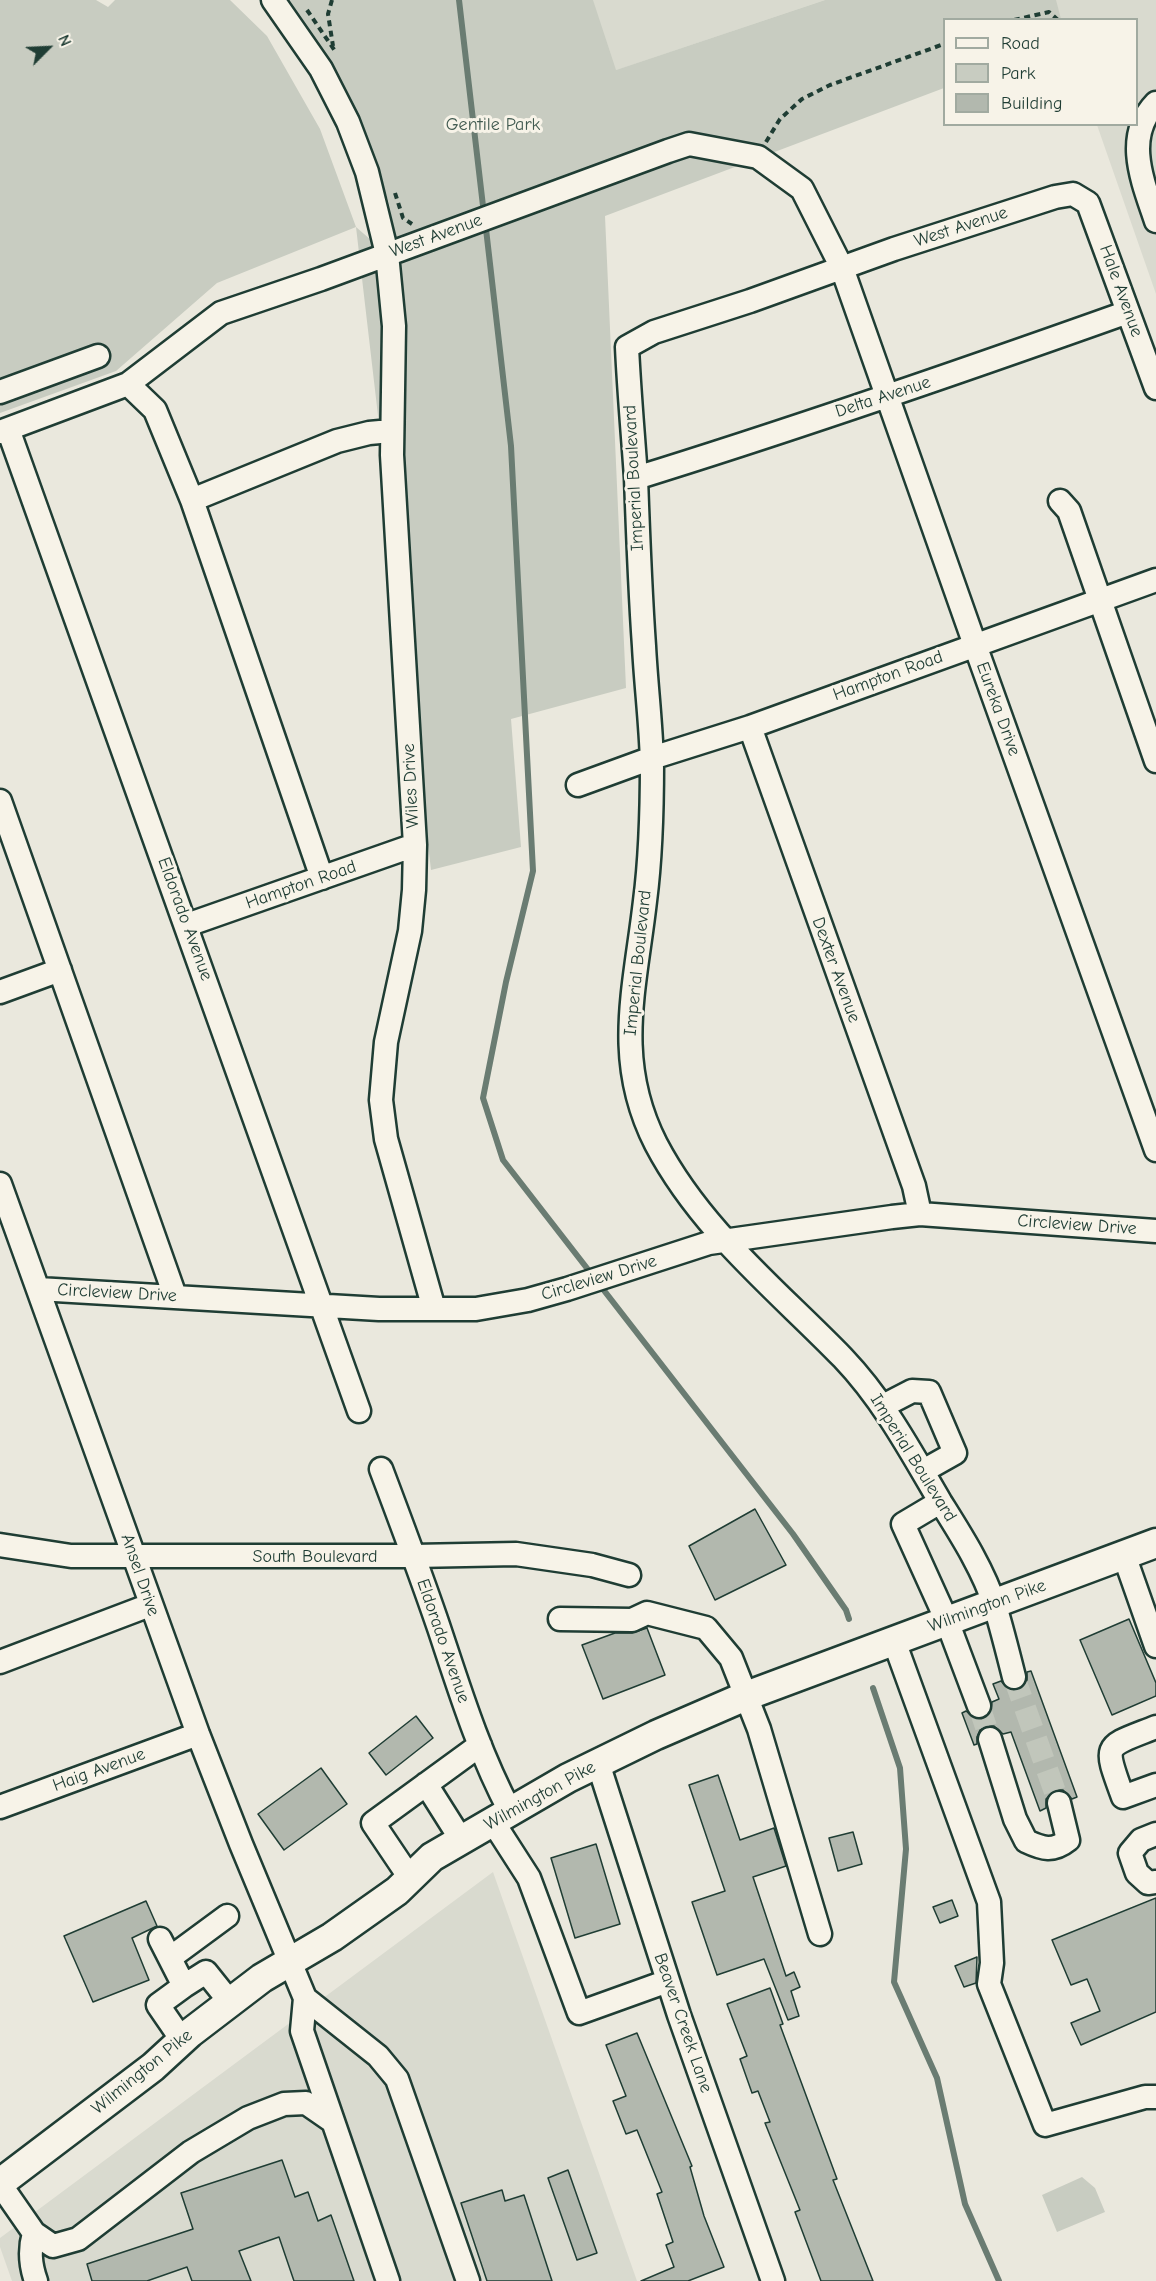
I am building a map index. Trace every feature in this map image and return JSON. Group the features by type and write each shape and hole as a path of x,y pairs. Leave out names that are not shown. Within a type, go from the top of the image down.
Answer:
{"main road":[{"name":"Wilmington Pike","path":"0,2183 153,2067 182,2040 262,1978 332,1937 397,1891 432,1857 598,1763 746,1696 1156,1543"}],"street":[{"name":"Wiles Drive","path":"273,0 321,69 348,122 367,172 387,254 394,326 391,431 414,845 414,890 410,931 386,1042 381,1100 386,1139 434,1309"},
{"path":"1156,103 1142,124 1137,148 1144,186 1156,221"},
{"name":"West Avenue","path":"4,430 128,384 221,313 689,144 758,157 802,189 842,268"},
{"name":"West Avenue","path":"627,347 654,332 750,302 842,268 1055,197 1073,194 1080,196"},
{"name":"Hale Avenue","path":"1080,196 1088,203 1156,388"},
{"name":"Eureka Drive","path":"842,268 975,645 1147,1094 1156,1150"},
{"name":"Delta Avenue","path":"636,478 839,411 889,397 1128,312"},
{"name":"Imperial Boulevard","path":"627,347 652,758 652,831 645,902 630,1006 629,1042 633,1076 642,1111 655,1142 701,1214 770,1288 844,1359 883,1406 959,1532 994,1604 1014,1677"},
{"path":"0,392 98,356"},
{"path":"128,384 155,410 192,500 322,878"},
{"name":"Eldorado Avenue","path":"4,430 187,925 359,1410"},
{"path":"192,500 337,441 369,433 391,431"},
{"path":"1060,501 1069,511 1156,761"},
{"name":"Hampton Road","path":"578,785 652,758 750,727 1156,580"},
{"name":"Dexter Avenue","path":"750,727 914,1186 920,1214"},
{"path":"0,801 175,1296"},
{"name":"Hampton Road","path":"187,925 414,845"},
{"path":"0,992 60,970"},
{"name":"Ansel Drive","path":"0,1184 198,1734 305,1998"},
{"name":"Circleview Drive","path":"38,1289 380,1309 494,1306 567,1289 709,1243 920,1214 1156,1231"},
{"path":"883,1406 912,1391 928,1392 955,1453 923,1471"},
{"name":"Eldorado Avenue","path":"381,1469 492,1778 501,1817 529,1878 579,2013 668,1981"},
{"path":"940,1502 903,1524 947,1621 980,1706"},
{"name":"South Boulevard","path":"0,1545 71,1556 516,1554 592,1565 630,1575"},
{"path":"1124,1555 1156,1646"},
{"path":"0,1662 150,1605"},
{"path":"560,1619 632,1620 647,1613 706,1628 731,1658 759,1729 820,1934"},
{"path":"894,1641 989,1902 992,1963 989,1984 1045,2125 1145,2097 1156,2097"},
{"path":"1156,1727 1114,1744 1110,1752 1110,1761 1123,1797 1156,1785"},
{"name":"Haig Avenue","path":"0,1807 198,1734"},
{"path":"990,1739 1015,1819 1026,1841 1050,1850 1068,1840 1059,1803"},
{"path":"410,1878 374,1823 480,1745"},
{"name":"Beaver Creek Lane","path":"598,1763 668,1981 773,2281"},
{"path":"426,1785 462,1841"},
{"path":"1156,1834 1141,1840 1130,1853 1137,1873 1148,1883 1156,1882"},
{"path":"184,1986 165,1949 227,1916"},
{"path":"182,2040 158,2005 206,1972 230,2002"},
{"path":"305,1998 302,2031 388,2281"},
{"path":"305,1998 378,2056 397,2079 468,2281"},
{"path":"0,2183 34,2233 52,2246 78,2239 191,2152 248,2118 284,2104 306,2103 332,2121"},
{"path":"34,2233 30,2248 36,2281"}],"path":[{"path":"332,0 328,14 334,48"},
{"path":"1023,18 1049,12 1056,18"},
{"path":"758,157 780,119 802,99 830,85 943,45"}],"shaded area":[{"path":"540,0 825,0 551,92"},
{"path":"1053,0 1156,0 1156,294 1097,126 1138,126 1138,18 1060,18"},
{"path":"493,1872 637,2281 12,2281 0,2247 0,2238"}],"green space":[{"path":"0,0 96,0 108,7 115,0 230,0 267,36 320,129 356,227 217,283 116,371 0,413"},
{"name":"Gentile Park","path":"287,0 593,0 616,70 825,0 1056,0 1061,18 943,18 943,88 605,216 626,688 511,719 521,847 431,870 356,227 387,254 395,241 390,210 369,149 345,96 317,45"},
{"path":"1082,2177 1095,2188 1105,2212 1057,2232 1042,2195"}],"building":[{"path":"755,1509 786,1565 715,1600 689,1546"},
{"path":"1129,1619 1156,1683 1156,1696 1112,1715 1080,1640"},
{"path":"647,1628 665,1675 603,1699 582,1645 615,1633 632,1633"},
{"path":"1031,1671 1077,1797 1072,1799 1063,1790 1055,1790 1046,1799 1046,1808 1040,1811 1011,1732 1003,1734 994,1726 985,1726 980,1730 977,1744 974,1745 962,1713 966,1711 976,1719 984,1718 990,1714 992,1702 999,1699 993,1684 1001,1681 1010,1690 1018,1690 1027,1680 1027,1672"},
{"path":"416,1716 433,1738 386,1775 369,1753"},
{"path":"321,1768 347,1804 284,1850 258,1814"},
{"path":"718,1775 740,1840 774,1828 786,1866 753,1877 786,1976 794,1972 800,1987 791,1991 799,2016 788,2020 764,1959 717,1975 692,1902 725,1891 689,1785"},
{"path":"853,1832 862,1864 838,1871 829,1838"},
{"path":"596,1844 620,1924 575,1938 551,1858"},
{"path":"1156,1898 1156,2012 1081,2045 1071,2023 1100,2011 1087,1979 1071,1985 1052,1940"},
{"path":"952,1900 958,1916 940,1923 933,1907"},
{"path":"146,1901 157,1926 132,1938 149,1980 93,2002 64,1936"},
{"path":"977,1957 976,1983 964,1987 955,1966"},
{"path":"770,1988 783,2024 780,2025 837,2179 833,2180 873,2281 821,2281 795,2212 800,2210 765,2123 770,2122 758,2091 752,2093 740,2059 747,2056 727,2004"},
{"path":"637,2033 692,2166 690,2167 704,2216 724,2267 688,2281 641,2281 674,2267 666,2245 673,2242 657,2194 662,2192 637,2130 626,2134 613,2101 626,2096 606,2045"},
{"path":"282,2160 295,2197 308,2192 318,2221 331,2215 354,2281 294,2281 279,2237 239,2251 251,2281 192,2281 187,2267 147,2281 92,2281 87,2264 193,2229 181,2193"},
{"path":"568,2170 597,2253 577,2260 548,2178"},
{"path":"502,2190 505,2201 524,2195 552,2281 487,2281 461,2203"}],"waterway":[{"path":"459,0 483,206"},
{"path":"486,229 511,446 533,871 506,982 483,1098 503,1160 593,1276"},
{"path":"599,1284 793,1534 846,1610 849,1619"},
{"path":"873,1688 900,1768 906,1849 894,1982 937,2078 965,2204 999,2281"}],"tunnel":[{"path":"1014,1677 1059,1803"},
{"path":"979,1706 990,1739"}]}
